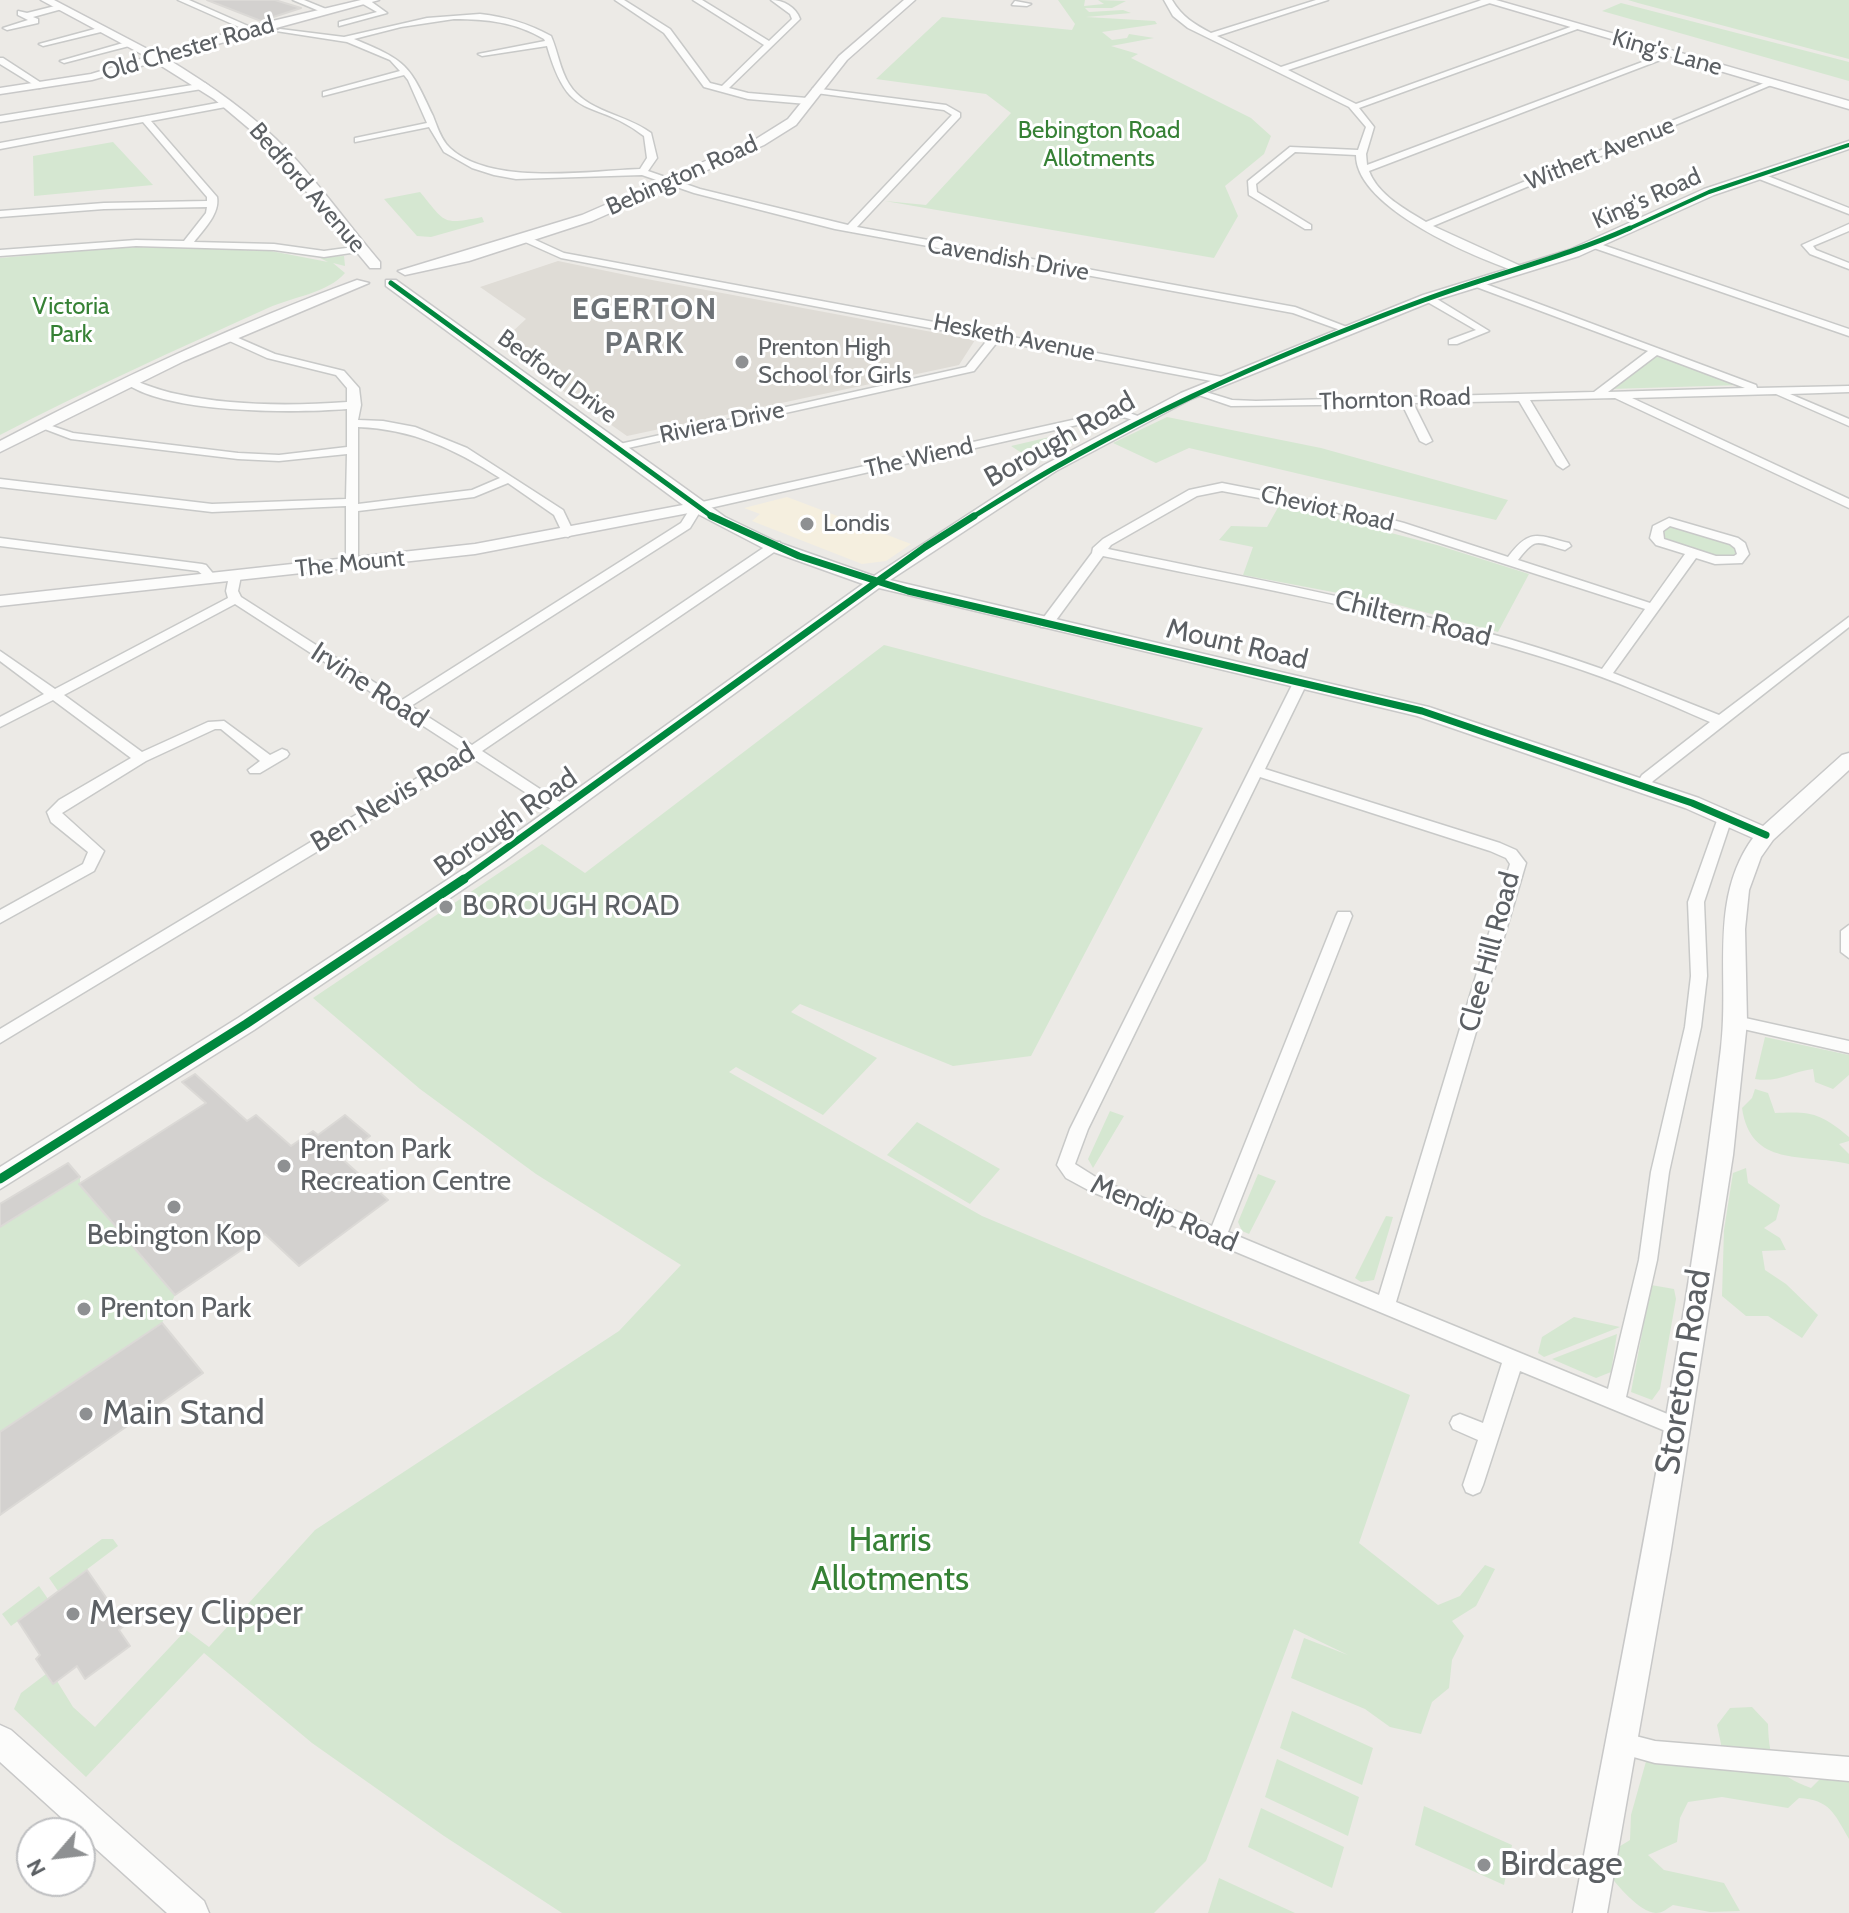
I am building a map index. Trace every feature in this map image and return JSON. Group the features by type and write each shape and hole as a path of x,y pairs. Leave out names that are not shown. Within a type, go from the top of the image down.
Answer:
{"street":[{"name":"Bedford Avenue","path":"46,0 159,58 228,104 285,155 375,265"},
{"path":"182,0 251,29"},
{"path":"297,0 327,11"},
{"path":"619,0 667,31 699,79 722,91 812,95 946,108 957,115 850,229"},
{"path":"697,0 768,44"},
{"path":"722,91 796,19 794,13 775,0"},
{"name":"Bebington Road","path":"405,271 526,239 671,183 781,131 843,58 910,0"},
{"path":"1168,0 1176,14 1209,36 1355,107 1370,127 1362,153 1362,170 1380,197 1428,225 1521,270"},
{"path":"1209,36 1324,0"},
{"path":"1280,70 1486,0"},
{"name":"King's Lane","path":"1486,0 1849,105"},
{"path":"342,24 383,13 370,1"},
{"name":"Old Chester Road","path":"0,91 92,77 251,29 370,1"},
{"path":"1015,4 1027,4"},
{"path":"7,28 35,21 24,15 59,7"},
{"path":"348,38 438,17 492,14 523,20 537,28 550,43 554,62 569,91 588,105 628,121 648,135 652,158 643,172"},
{"path":"1355,107 1579,27"},
{"path":"43,44 102,29"},
{"path":"280,31 348,38 382,51 406,72 440,140 456,157 494,172 516,176 643,172 671,183"},
{"path":"64,61 130,43"},
{"path":"482,54 550,43"},
{"path":"1362,170 1399,159 1672,54"},
{"path":"0,60 42,86"},
{"path":"326,94 406,72"},
{"name":"Withert Avenue","path":"1428,225 1772,83"},
{"path":"0,119 205,86"},
{"path":"0,146 228,104"},
{"path":"146,121 214,204"},
{"path":"358,140 432,124"},
{"name":"King's Road","path":"1467,285 1594,245 1709,192 1849,145"},
{"path":"1309,227 1252,193 1251,183 1293,149 1362,153"},
{"path":"1757,175 1849,211"},
{"name":"Cavendish Drive","path":"671,183 850,229 1295,310 1347,329"},
{"path":"0,214 104,206 214,204"},
{"path":"187,244 211,213 214,204"},
{"path":"1849,227 1807,245 1813,252 1849,266"},
{"name":"Hesketh Avenue","path":"526,239 542,250 561,255 997,335 1222,380"},
{"path":"0,253 95,244 274,247 324,254 361,249"},
{"path":"1594,245 1849,333"},
{"path":"0,447 129,382 229,337 362,283 391,283 401,278 405,271 395,265 375,265 358,274 362,283"},
{"name":"Bedford Drive","path":"391,283 697,507"},
{"path":"1467,285 1768,391 1849,423"},
{"name":"Borough Road","path":"0,1179 303,987 564,811 878,582 1008,493 1140,419 1222,380 1467,285"},
{"path":"1428,298 1484,331 1453,342"},
{"name":"Riviera Drive","path":"619,447 970,369 997,335"},
{"path":"229,337 291,362 340,373 353,388 352,564"},
{"path":"1597,395 1655,351"},
{"path":"129,382 160,396 283,409 355,405"},
{"name":"Thornton Road","path":"1196,392 1231,403 1846,387"},
{"path":"1616,394 1849,504"},
{"path":"1522,396 1563,465"},
{"path":"1406,400 1426,441"},
{"name":"The Wiend","path":"697,507 1097,417 1124,414 1140,419"},
{"path":"354,423 384,422 425,432 508,479 559,513 568,533"},
{"path":"40,425 71,436 238,456 279,458 353,450"},
{"path":"0,483 212,508 352,505 474,493 508,479"},
{"name":"Cheviot Road","path":"1046,624 1097,551 1107,542 1193,493 1222,487 1336,509 1651,607"},
{"path":"401,707 688,523 697,507"},
{"name":"The Mount","path":"0,601 475,549 697,507"},
{"name":"Mount Road","path":"697,507 724,524 878,582 1046,624 1301,681 1469,725 1726,815 1766,835"},
{"path":"1669,522 1679,524 1734,541 1744,550 1738,560 1729,562 1692,554 1660,542 1656,538 1657,529 1669,522"},
{"path":"1511,561 1526,541 1536,538 1565,546"},
{"path":"0,542 202,568 210,577"},
{"name":"Ben Nevis Road","path":"0,1037 471,752 776,545"},
{"name":"Chiltern Road","path":"1097,551 1374,608 1607,672 1720,721"},
{"path":"1607,672 1692,554"},
{"path":"0,723 235,599 232,591 235,576"},
{"name":"Irvine Road","path":"235,599 564,811"},
{"path":"1643,785 1647,778 1849,621"},
{"path":"0,655 141,758"},
{"name":"Mendip Road","path":"1301,681 1079,1129 1066,1165 1072,1173 1096,1186 1675,1426"},
{"path":"0,917 89,867 96,851 56,819 54,812 141,758 213,725 224,725 276,757 255,770"},
{"path":"1766,835 1849,759"},
{"name":"Clee Hill Road","path":"1256,771 1495,847 1511,854 1518,863 1385,1307"},
{"name":"Storeton Road","path":"1615,1402 1648,1260 1660,1172 1693,1027 1699,976 1696,902 1726,815"},
{"name":"Storeton Road","path":"1590,1913 1721,1155 1736,1022 1734,929 1738,890 1751,856 1766,835"},
{"path":"1217,1236 1344,916"},
{"path":"1849,931 1849,952"},
{"path":"1736,1022 1849,1047"},
{"path":"1473,1485 1513,1361"},
{"path":"1460,1423 1489,1435"},
{"path":"0,1741 192,1913"},
{"path":"1620,1743 1655,1752 1849,1769"}],"shaded area":[{"name":"Prenton High School for Girls","path":"558,261 975,340 959,365 627,436 498,345 526,319 480,287"},
{"path":"787,497 911,544 886,561 862,564 752,521 760,514 744,508"}],"green space":[{"name":"Bebington Road Allotments","path":"1058,0 1085,0 1084,6 1104,4 1098,0 1126,1 1112,8 1085,8 1089,12 1123,10 1131,13 1086,17 1155,21 1157,24 1102,32 1112,40 1127,38 1129,34 1154,38 1111,46 1138,54 1131,58 1251,118 1271,136 1264,154 1225,186 1238,216 1214,258 885,201 926,205 1011,113 986,94 876,79 942,17 1072,30 1075,24"},
{"path":"1628,0 1849,0 1849,59 1638,3"},
{"path":"1621,3 1849,62 1849,81 1602,11"},
{"path":"113,142 153,185 34,196 33,156"},
{"path":"420,192 445,219 459,221 482,217 484,222 431,237 417,236 384,199"},
{"name":"Victoria Park","path":"156,247 271,251 328,262 318,257 344,256 345,266 333,263 345,273 319,290 268,308 0,435 0,258"},
{"path":"1658,354 1740,385 1610,389"},
{"path":"1167,417 1321,448 1508,500 1496,520 1189,448 1156,463 1113,443"},
{"path":"1067,433 1076,441 1037,463 1011,446"},
{"path":"1280,504 1437,545 1529,574 1498,632 1391,603 1243,575 1253,547 1219,540 1231,526 1267,527"},
{"path":"1669,525 1732,543 1739,551 1733,559 1719,558 1663,539 1662,531"},
{"name":"Harris Allotments","path":"884,645 1203,728 1031,1056 953,1066 800,1004 791,1012 877,1058 823,1115 736,1067 729,1072 982,1216 1410,1395 1359,1543 1438,1605 1460,1596 1485,1565 1495,1569 1476,1606 1452,1621 1464,1636 1452,1660 1449,1688 1432,1702 1421,1734 1390,1727 1365,1709 1291,1678 1304,1638 1348,1655 1294,1629 1206,1861 1154,1913 562,1913 444,1836 312,1743 204,1653 86,1777 14,1709 21,1693 46,1674 53,1684 57,1681 73,1707 95,1727 186,1630 209,1647 315,1530 619,1331 681,1265 536,1174 420,1089 313,998 542,844 585,873"},
{"path":"1765,1037 1849,1055 1849,1075 1833,1089 1815,1082 1813,1069 1778,1078 1755,1079"},
{"path":"1755,1089 1768,1093 1775,1113 1815,1115 1839,1129 1849,1137 1849,1141 1839,1144 1849,1154 1849,1164 1781,1154 1756,1141 1747,1127 1742,1108 1752,1098"},
{"path":"1110,1111 1124,1116 1093,1168 1088,1159"},
{"path":"917,1122 1000,1169 970,1204 887,1155"},
{"name":"Prenton Park","path":"171,1126 269,1231 175,1295 162,1323 203,1373 0,1515 0,1204 68,1163 80,1177 80,1183"},
{"path":"1746,1168 1748,1183 1780,1205 1776,1220 1764,1228 1780,1238 1786,1250 1762,1251 1765,1270 1786,1284 1818,1315 1802,1338 1768,1316 1746,1316 1722,1296 1724,1230 1733,1173"},
{"path":"1258,1174 1276,1181 1249,1234 1242,1231 1238,1222"},
{"path":"1386,1216 1393,1217 1374,1280 1361,1282 1355,1278"},
{"path":"1651,1285 1674,1289 1676,1299 1660,1389 1652,1400 1631,1392"},
{"path":"1574,1317 1620,1327 1544,1357 1538,1353 1542,1337"},
{"path":"1617,1334 1611,1372 1596,1378 1552,1359"},
{"path":"102,1539 113,1539 118,1546 58,1591 49,1578"},
{"path":"39,1586 48,1599 11,1626 2,1614"},
{"path":"1752,1707 1768,1724 1773,1758 1789,1778 1811,1788 1821,1778 1849,1773 1849,1839 1830,1810 1809,1799 1799,1798 1788,1808 1722,1797 1688,1802 1680,1818 1677,1842 1648,1855 1664,1870 1724,1883 1740,1911 1710,1912 1673,1905 1656,1913 1643,1908 1607,1872 1617,1848 1630,1840 1631,1815 1652,1740 1687,1744 1702,1763 1718,1763 1721,1744 1717,1725 1730,1708"},
{"path":"1292,1711 1373,1748 1362,1785 1280,1748"},
{"path":"1277,1759 1359,1797 1348,1836 1265,1797"},
{"name":"Birdcage","path":"1424,1806 1512,1845 1504,1885 1415,1845"},
{"path":"1261,1808 1344,1847 1332,1888 1248,1847"},
{"path":"1219,1878 1295,1913 1208,1913"}],"building":[{"path":"207,0 275,0 301,8 261,21"},
{"path":"195,1074 247,1121 256,1115 291,1146 313,1131 318,1135 345,1115 370,1136 341,1158 388,1200 299,1266 265,1234 175,1295 79,1184 206,1103 182,1082"},
{"path":"68,1163 80,1177 0,1227 0,1204"},
{"name":"Main Stand","path":"162,1323 203,1373 0,1515 0,1432"},
{"name":"Mersey Clipper","path":"87,1570 125,1625 119,1630 130,1646 85,1679 77,1666 53,1684 36,1659 40,1655 18,1621"}],"cycle path":[{"path":"0,1179 246,1024 498,856 925,547 1050,468 1186,396 1310,343 1428,298 1574,253 1709,192 1849,145"},
{"path":"391,283 697,507 771,546 827,567 908,591 1422,711 1692,803 1766,835"}],"place":[{"name":"Prenton High School for Girls","path":"742,362"},
{"name":"Londis","path":"807,524"},
{"name":"BOROUGH ROAD","path":"446,907"},
{"name":"Prenton Park Recreation Centre","path":"284,1166"},
{"name":"Bebington Kop","path":"174,1207"},
{"name":"Prenton Park","path":"84,1309"},
{"name":"Main Stand","path":"86,1414"},
{"name":"Mersey Clipper","path":"73,1614"},
{"name":"Birdcage","path":"1484,1865"}],"district":[{"name":"EGERTON PARK","path":"645,327"}]}
